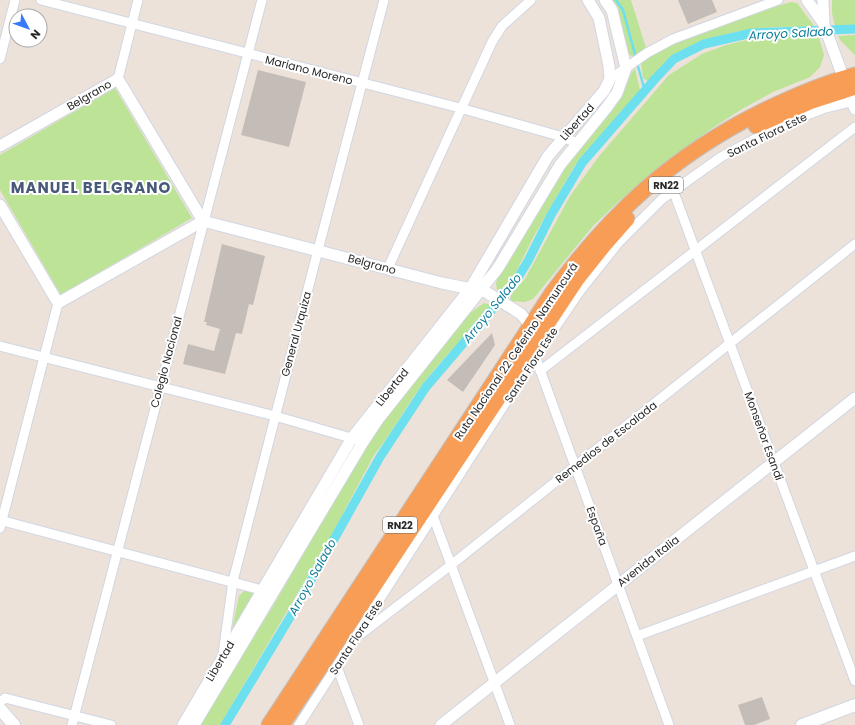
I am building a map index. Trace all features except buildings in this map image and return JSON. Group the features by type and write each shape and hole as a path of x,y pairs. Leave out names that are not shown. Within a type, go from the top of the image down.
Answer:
{"highway":[{"name":"Ruta Nacional 22 Ceferino Namuncurá","path":"269,725 531,326 561,282 616,215 661,175 693,150 738,124 804,92 852,91"},
{"name":"Ruta Nacional 22 Ceferino Namuncurá","path":"282,725 534,350 577,279 605,244 638,209 672,179 717,147 755,127 812,101 852,91"}],"main road":[{"path":"802,725 855,705"},
{"path":"0,708 14,725"}],"street":[{"path":"0,59 15,0"},
{"name":"Mariano Moreno","path":"41,0 460,108 577,142"},
{"path":"118,79 138,0"},
{"name":"Colegio Nacional","path":"72,725 262,0"},
{"name":"General Urquiza","path":"226,671 223,656 233,581 274,416 384,0"},
{"path":"388,268 460,108 492,42 502,26 531,0"},
{"path":"588,0 599,18 610,79"},
{"path":"606,0 612,10 629,66"},
{"name":"Libertad","path":"194,725 226,671 268,591 357,440 379,418 475,290 548,156 563,137 600,97 610,79 656,47 684,34 778,0"},
{"path":"807,0 824,25 852,91"},
{"path":"823,0 824,25"},
{"name":"Libertad","path":"475,290 498,268 560,165 612,100 629,66"},
{"name":"Belgrano","path":"0,146 118,79 203,221 475,290 495,297 521,314 531,326"},
{"name":"Santa Flora Este","path":"300,725 433,516 534,350 609,254 630,230 673,190 715,161 766,133 825,108 852,91"},
{"path":"540,371 855,127"},
{"name":"Monseñor Esandi","path":"673,190 855,681"},
{"path":"0,205 58,303 45,358 1,522 268,591"},
{"path":"58,303 203,221"},
{"name":"Remedios de Escalada","path":"355,639 451,565 855,244"},
{"name":"España","path":"531,326 534,350 540,371 669,725"},
{"path":"0,346 274,416 357,440"},
{"name":"Avenida Italia","path":"442,725 855,398"},
{"path":"433,516 510,725"},
{"path":"637,636 855,556"},
{"name":"Libertad","path":"183,725 223,656 268,591"},
{"path":"337,667 359,725"},
{"path":"0,702 5,698 111,725"}],"green space":[{"path":"610,0 631,0 646,48 634,57 628,54"},
{"path":"832,0 855,0 855,25 835,26 832,13"},
{"path":"791,2 797,3 815,27 746,30 724,35 704,42 684,52 666,65 649,82 643,78 641,63 658,50 739,17"},
{"path":"818,34 824,55 820,67 810,77 773,92 742,109 711,129 660,166 593,226 533,299 525,302 510,301 511,295 525,279 570,196 600,155 669,75 702,54 726,45 756,38"},
{"path":"855,35 855,55 838,36"},
{"path":"635,69 640,90 635,101 575,165 535,234 517,270 502,292 497,290 496,283 498,277 564,167 620,97 631,73"},
{"path":"115,88 192,218 61,295 0,190 0,155"},
{"path":"484,303 495,306 455,346 427,379 374,455 329,540 220,725 200,725 276,601 372,435 467,315"},
{"path":"246,589 253,590 254,594 233,631 239,596"}],"waterway":[{"path":"616,0 623,10 636,58"},
{"name":"Arroyo Salado","path":"225,725 295,609 380,457 426,387 514,284 528,261 551,215 582,163 655,79 674,59 704,44 752,33 855,29"},
{"path":"637,63 645,91"}],"district":[{"name":"MANUEL BELGRANO","path":"91,187"}]}
